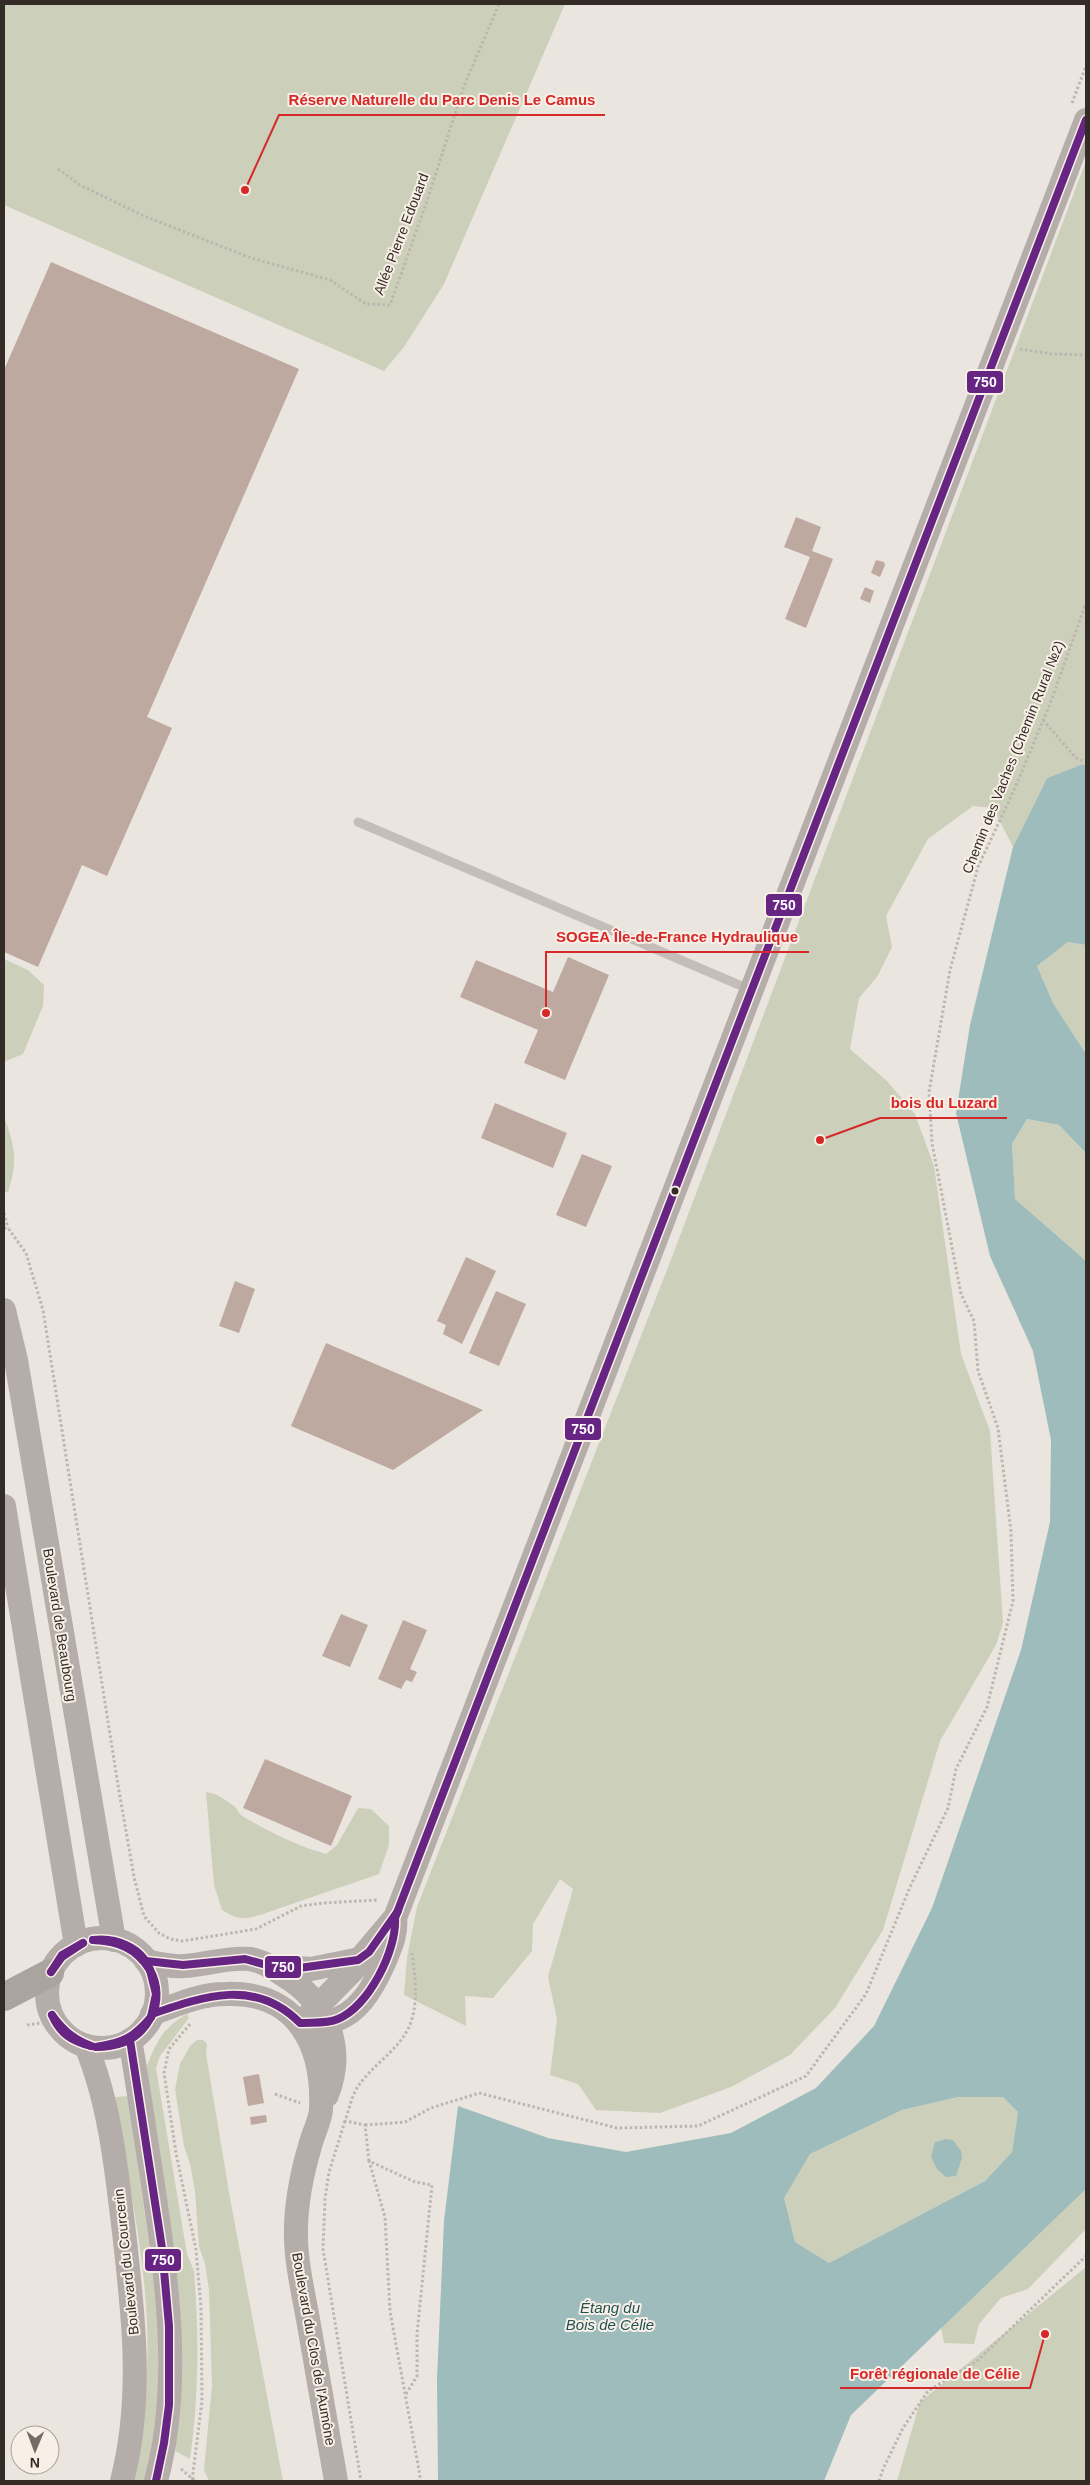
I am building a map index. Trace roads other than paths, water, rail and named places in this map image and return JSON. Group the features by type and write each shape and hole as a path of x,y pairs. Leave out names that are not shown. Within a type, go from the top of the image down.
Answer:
{"highway":[{"path":"4,1997 50,1974"}],"main road":[{"path":"324,2014 356,1968 360,1959 378,1941 397,1913 751,990 1002,343 1086,120"},
{"name":"Boulevard de Beaubourg","path":"4,1310 16,1360 114,1940"},
{"path":"4,1506 76,1945"},
{"path":"300,2023 324,2014 356,2007 371,1990 396,1931 397,1913"},
{"path":"101,1938 114,1940 137,1952 146,1961 154,1978 156,1996 152,2014 143,2029 130,2040 116,2046 101,2048 86,2046 62,2032 54,2021 48,1998 50,1974 65,1952 76,1945 101,1938"},
{"path":"146,1961 163,1966 185,1966 203,1962 250,1959 269,1966 296,1982 324,2014 334,2039 335,2059 332,2083 321,2111"},
{"path":"269,1966 311,1969 360,1959"},
{"name":"Boulevard du Clos de l'Aumône","path":"152,2014 190,2000 224,1994 255,1997 280,2006 300,2023 314,2048 319,2077 321,2111 310,2145 296,2213 297,2254 336,2481"},
{"path":"130,2040 160,2232 169,2315 168,2402 156,2481"},
{"name":"Boulevard du Courcerin","path":"86,2046 95,2067 106,2111 134,2315 134,2400 130,2443 122,2481"}],"lane":[{"path":"358,822 751,990"}],"water":[{"name":"Étang du Bois de Célie","path":"1083,764 1086,766 1086,945 1068,942 1037,966 1053,1003 1086,1054 1086,1153 1059,1125 1027,1119 1012,1144 1015,1199 1086,1261 1086,2189 851,2415 824,2481 438,2481 437,2379 444,2221 458,2106 548,2138 626,2152 731,2133 816,2088 874,2026 932,1908 1021,1650 1050,1522 1051,1440 1033,1351 990,1256 956,1113 970,1025 1013,847 1047,778","holes":["958,2097 1003,2097 1018,2112 1012,2152 985,2181 829,2263 795,2242 784,2198 810,2154 902,2110"]},
{"path":"946,2139 953,2140 961,2151 962,2158 956,2176 946,2177 937,2169 931,2157 935,2142"}],"place":[{"name":"Réserve Naturelle du Parc Denis Le Camus","path":"245,190"},
{"name":"SOGEA Île-de-France Hydraulique","path":"546,1013"},
{"name":"bois du Luzard","path":"820,1140"},
{"name":"Forêt régionale de Célie","path":"1045,2334"}]}
